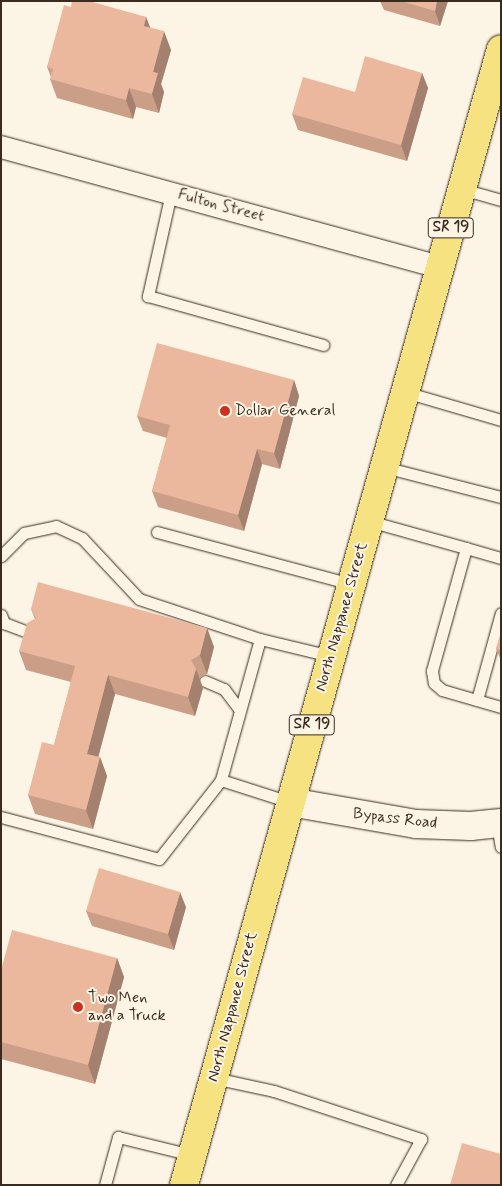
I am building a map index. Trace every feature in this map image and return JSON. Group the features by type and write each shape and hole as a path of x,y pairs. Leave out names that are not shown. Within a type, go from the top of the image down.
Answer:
{"main road":[{"name":"North Nappanee Street","path":"184,1185 501,49"},
{"name":"Bypass Road","path":"290,802 416,824 499,831"}],"street":[{"name":"Fulton Street","path":"1,146 440,267"}],"lane":[{"path":"462,189 501,200"},
{"path":"171,192 148,296 323,345"},
{"path":"405,392 501,420"},
{"path":"384,467 501,497"},
{"path":"369,520 501,558"},
{"path":"1,556 24,533 56,526 82,538 139,599 260,638 331,656"},
{"path":"157,532 351,584"},
{"path":"466,548 432,671 434,682 442,690 501,707"},
{"path":"477,700 501,613"},
{"path":"1,615 4,622 36,635"},
{"path":"1,817 159,859 221,780 260,638"},
{"path":"205,681 224,689 240,710"},
{"path":"221,780 290,802"},
{"path":"214,1078 274,1091 421,1139 396,1185"},
{"path":"105,1185 118,1137 192,1155"}],"building":[{"path":"72,1 89,1 146,17 144,26 164,31 153,72 158,73 152,94 129,88 126,100 50,79 53,69 47,67 64,5 71,7"},
{"path":"401,1 437,1 435,11"},
{"path":"365,56 422,73 401,145 292,114 303,77 355,92"},
{"path":"157,343 294,380 274,453 257,449 238,515 152,491 170,425 137,416"},
{"path":"38,582 207,628 200,655 191,660 196,669 188,697 108,675 87,754 100,757 86,810 28,795 42,742 54,745 75,666 19,651 27,623 36,618 31,609"},
{"path":"501,633 501,650 496,649"},
{"path":"99,868 180,892 168,934 86,911"},
{"path":"12,930 117,958 88,1065 1,1042 1,970"},
{"path":"462,1143 501,1154 501,1185 450,1185"}],"place":[{"name":"Dollar General","path":"225,411"},
{"name":"Two Men and a Truck","path":"78,1007"}]}
